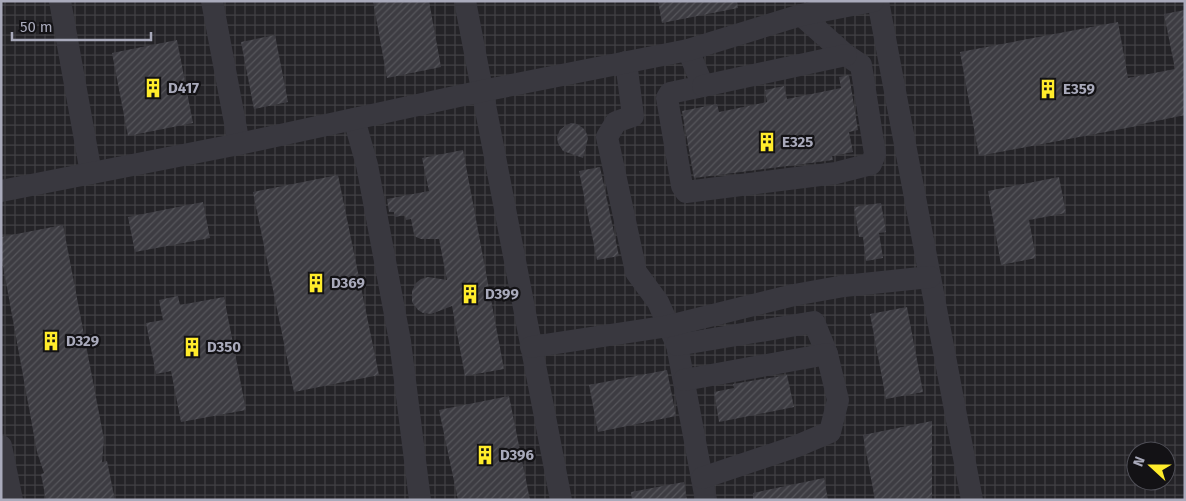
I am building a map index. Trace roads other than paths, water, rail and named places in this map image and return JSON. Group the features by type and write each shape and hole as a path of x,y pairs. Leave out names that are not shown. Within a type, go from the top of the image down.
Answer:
{"street":[{"path":"60,1 91,173"},
{"path":"212,1 239,144"},
{"path":"465,1 561,500"},
{"path":"1,191 239,144 482,91 688,50 801,15 873,1"},
{"path":"878,1 972,500"},
{"path":"801,15 846,55 862,65 875,154 871,164 836,173 686,192 682,186 667,98 670,93 846,55"},
{"path":"688,50 704,86"},
{"path":"626,62 633,116 616,122 607,137 636,272 658,302 673,335 684,380 706,500"},
{"path":"354,119 367,165 400,341 420,500"},
{"path":"673,335 794,295 844,286 930,277"},
{"path":"531,347 814,322 827,354 838,400 830,432 797,446 702,478"},
{"path":"684,380 827,354"},
{"path":"1,446 12,500"}],"place":[{"name":"D417","path":"153,88"},
{"name":"E359","path":"1048,89"},
{"name":"E325","path":"767,142"},
{"name":"D369","path":"316,283"},
{"name":"D399","path":"470,294"},
{"name":"D329","path":"51,341"},
{"name":"D350","path":"192,347"},
{"name":"D396","path":"485,455"}]}
